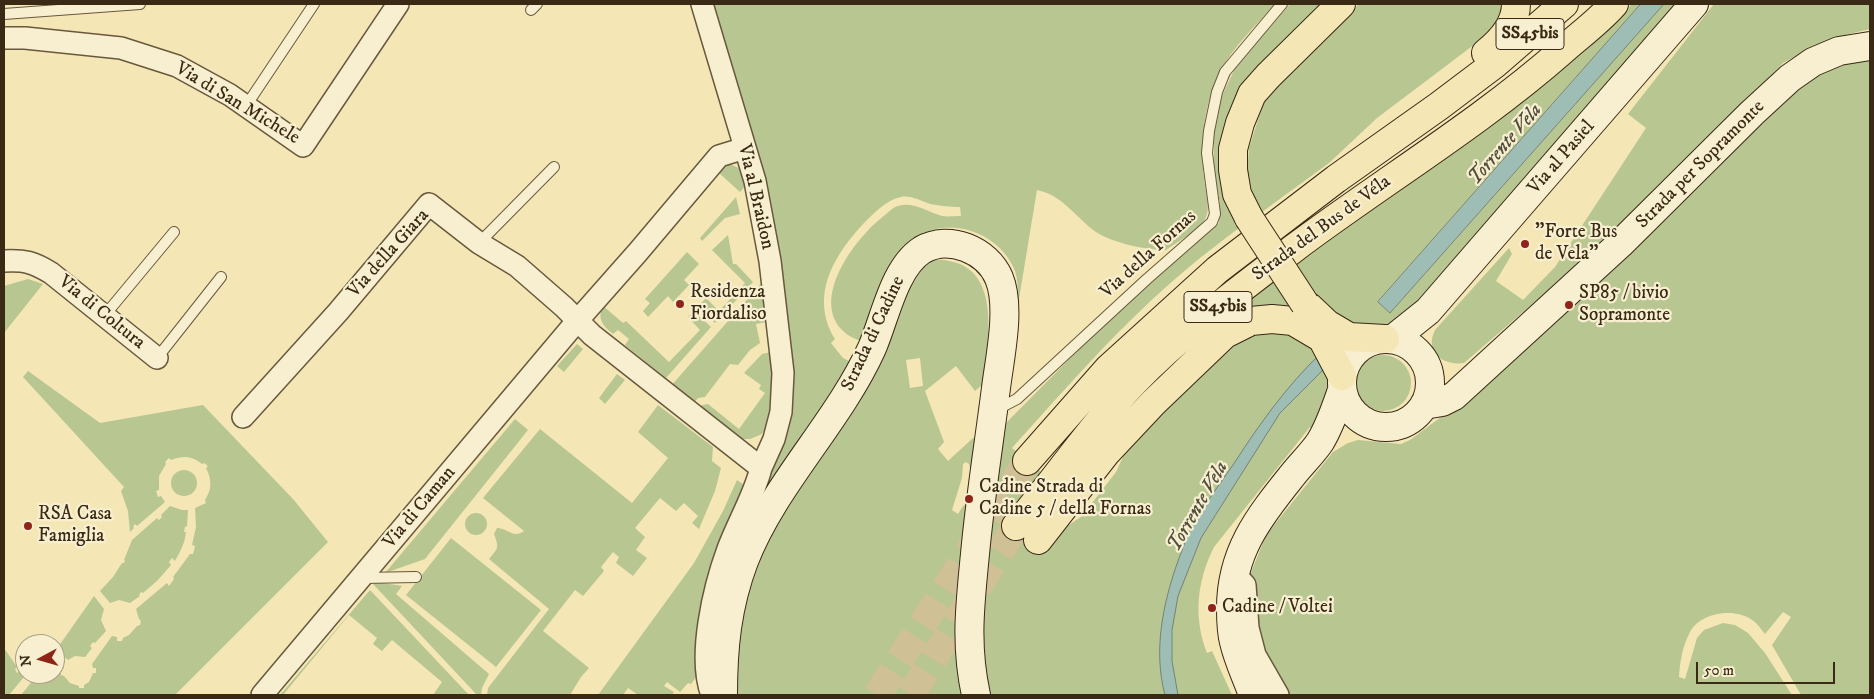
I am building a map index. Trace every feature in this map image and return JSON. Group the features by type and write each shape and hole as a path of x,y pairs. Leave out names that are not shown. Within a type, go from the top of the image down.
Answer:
{"highway":[{"path":"1341,4 1252,94 1240,123 1233,148 1237,194 1250,218 1306,304 1342,383"},
{"path":"1336,179 1375,137 1494,47 1510,26 1516,4"},
{"name":"Strada del Bus de Véla","path":"1027,461 1109,368 1210,277 1336,179 1496,64 1564,4"},
{"name":"Strada del Bus de Véla","path":"1320,337 1293,321 1272,319 1251,321 1225,334 1152,403 1027,533 1039,498 1074,452 1133,383 1186,333 1343,211 1460,131 1530,80 1614,4"},
{"path":"1306,304 1327,324 1349,337 1389,339"}],"street":[{"name":"Via di San Michele","path":"4,38 25,38 121,48 176,66 230,95 303,146 398,4"},
{"name":"Via al Braidon","path":"702,4 755,181 770,261 782,358 780,423 728,551 710,617 707,641 707,673 712,695"},
{"name":"Via al Pasiel","path":"1389,339 1428,311 1694,4"},
{"name":"Strada per Sopramonte","path":"1424,405 1442,402 1454,396 1620,244 1752,113 1790,78 1813,62 1839,51 1870,46"},
{"path":"577,321 719,156 745,148"},
{"name":"Via della Giara","path":"244,417 338,312 429,204 479,243 517,266 629,365 761,468"},
{"name":"Strada di Cadine","path":"723,695 725,632 736,587 753,540 776,499 839,407 867,358 900,277 909,262 922,251 936,245 954,244 970,248 992,266 1003,290 1003,322 978,518 969,612 970,668 976,695"},
{"name":"Via di Coltura","path":"4,261 25,260 40,266 105,315 157,358"},
{"name":"Via al Pasiel","path":"1424,364 1421,336 1428,311"},
{"name":"Via di Caman","path":"262,695 577,321"},
{"path":"1253,695 1234,641 1231,589 1239,557 1250,534 1265,510 1320,442 1332,417 1346,364 1353,354 1362,346 1374,341 1389,339 1399,340 1413,349 1424,364 1430,383 1424,405 1409,421 1391,427 1351,431 1320,442"},
{"name":"Strada per Sopramonte","path":"1424,364 1445,377 1456,377 1480,371"},
{"path":"1342,383 1346,402 1352,412 1361,420 1371,425 1382,427"},
{"name":"Via al Braidon","path":"744,455 767,435 774,425 782,395"},
{"path":"1234,573 1245,585 1248,628 1255,654 1262,670 1278,695"}],"lane":[{"path":"4,14 140,4"},
{"path":"246,106 314,4"},
{"name":"Via della Fornas","path":"993,412 1017,399 1147,278 1212,222 1215,214 1207,153 1209,131 1217,92 1225,72 1282,4"},
{"path":"479,243 554,167"},
{"path":"105,315 174,232"},
{"name":"Via di Coltura","path":"157,358 221,277"},
{"path":"362,578 416,577"}],"green space":[{"path":"708,4 1275,4 1239,44 1223,66 1212,90 1206,113 1203,137 1203,173 1208,206 1207,215 1202,224 1166,250 1130,245 1103,236 1062,202 1037,190 1016,317 1017,282 1015,271 1007,257 996,245 983,236 968,230 936,229 921,234 903,250 864,341 849,336 841,329 833,315 831,300 835,283 851,251 874,224 896,207 909,205 942,216 961,216 960,207 930,204 905,197 885,204 876,211 853,235 843,249 835,262 825,292 824,307 835,339 831,343 843,358 853,363 746,531 789,386"},
{"path":"1290,4 1322,4 1252,72 1239,93 1224,128 1220,154 1227,202 1239,228 1194,263 1141,310 1012,448 1041,472 1006,519 1060,531 1082,516 1116,472 1128,446 1229,342 1265,325 1310,342 1324,366 1328,381 1326,403 1316,431 1310,427 1214,547 1208,560 1201,586 1199,613 1203,640 1207,653 1212,651 1232,695 988,695 981,669 982,581 1001,428 1123,305 1219,223 1220,204 1214,169 1214,134 1222,96 1236,66"},
{"path":"1359,4 1504,4 1497,25 1483,38 1377,118 1329,163 1262,212 1250,193 1247,175 1249,148 1264,101 1281,81"},
{"path":"1632,4 1641,4 1378,302 1390,313 1664,4 1678,4 1410,315 1390,327 1349,327 1317,296 1296,265 1525,97 1562,68"},
{"path":"1714,4 1870,4 1870,29 1814,46 1783,63 1685,164 1581,266 1552,287 1464,363 1443,360 1434,351 1432,345 1435,330 1509,248 1512,254 1496,281 1523,300 1555,267 1646,128 1628,114"},
{"path":"1870,57 1870,695 1801,695 1772,645 1791,617 1783,612 1765,634 1754,621 1736,614 1718,614 1701,620 1690,632 1685,643 1679,677 1685,679 1697,638 1704,630 1723,623 1735,625 1748,633 1765,653 1792,695 1282,695 1262,662 1249,588 1250,575 1266,535 1333,452 1348,443 1358,440 1401,444 1410,440 1449,411 1768,110 1776,109 1789,96 1787,91 1830,65"},
{"path":"730,164 743,170 748,183 740,192 719,173 709,185 707,183 718,169"},
{"path":"736,197 740,214 725,218 702,241 700,238"},
{"path":"728,235 733,264 736,264 753,282 715,323 698,307 706,298 719,311 745,283 712,250"},
{"path":"687,252 699,264 684,280 689,285 673,302 668,296 648,317 643,311 650,303 645,299"},
{"path":"935,260 943,260 957,263 971,271 981,283 986,299 988,316 987,353 982,385 975,391 956,366 925,391 944,442 938,449 948,461 973,438 976,438 971,472 969,464 966,462 963,464 962,478 952,510 958,514 963,506 967,504 967,695 732,695 734,643 760,547 886,349 905,298 916,275 923,267","holes":["920,358 923,386 910,388 906,360"]},
{"path":"28,279 43,284 4,333 4,286"},
{"path":"765,279 772,321 756,324 760,343 750,350 738,365 730,364 705,397 698,398 693,404 670,387"},
{"path":"1274,282 1295,311 1232,315"},
{"path":"602,305 623,323 626,321 669,362 700,330 688,317 694,311 711,327 666,378 625,345 629,339 618,330 613,334 606,328 600,315"},
{"path":"577,344 583,349 564,372 557,366"},
{"path":"771,352 778,383 768,426 762,434 750,439 739,439 699,409 702,405 708,404 739,429 765,393 759,389 761,385 744,373 762,354"},
{"path":"1377,355 1389,355 1399,359 1407,367 1411,383 1407,399 1399,407 1389,411 1377,411 1367,407 1359,399 1355,389 1355,377 1359,367 1367,359"},
{"path":"28,371 100,423 203,405 293,499 328,542 175,695 21,695 30,684 65,684 65,677 70,683 79,686 79,688 84,688 84,685 89,682 93,673 96,673 96,668 93,668 92,664 112,636 117,637 117,641 122,641 123,638 140,625 141,621 136,609 167,583 169,586 174,579 173,577 190,554 193,554 195,546 192,545 196,527 195,508 206,503 205,500 210,484 206,468 208,466 204,463 202,464 188,457 171,460 169,458 165,462 166,464 159,476 159,490 156,491 158,497 161,496 165,502 137,526 135,524 130,532 128,511 121,491 124,487 23,377"},
{"path":"617,374 625,380 605,404 599,398"},
{"path":"658,405 713,447 712,461 721,468 715,491 699,529 692,523 698,516 684,503 676,511 660,498 635,528 645,537 636,550 647,558 633,576 616,563 619,557 613,552 601,567 604,571 583,596 575,590 543,631 589,668 570,695 487,695 488,688 549,609 489,559 497,547 494,534 497,528 514,534 524,531 483,498 540,429 632,503 668,458 638,432"},
{"path":"515,419 528,430 425,559 385,573"},
{"path":"184,470 193,474 197,483 193,492 184,496 175,492 171,483 175,474"},
{"path":"737,480 748,488 702,669 691,684 688,683 680,692 667,682 664,686 674,692 672,695 638,695 628,688 623,695 598,695 694,563 723,511"},
{"path":"170,506 188,510 187,526 184,532 186,532 185,540 175,561 172,558 169,562 171,565 158,580 143,593 141,592 140,596 130,603 119,600 110,603 100,591 113,577 122,563 124,563 132,540 157,518 159,520 162,517 161,515"},
{"path":"472,513 480,513 487,520 487,528 480,535 472,535 465,528 465,520"},
{"path":"451,538 541,610 496,667 406,595"},
{"path":"377,582 402,586 396,594 489,674 482,688 481,695 477,695 373,584"},
{"path":"370,590 469,695 433,695 442,682 392,640 382,651 373,644 377,638 349,615 283,695 280,695"},
{"path":"94,596 104,609 101,620 106,631 95,643 93,642 90,646 92,648 85,657 75,656 68,660 65,658 65,637"},
{"path":"4,648 15,664 15,684 18,684 9,695 4,695"}],"water":[{"path":"1641,4 1664,4 1390,313 1378,302"},
{"path":"1320,354 1325,368 1280,413 1201,538 1178,596 1172,630 1172,661 1178,695 1165,695 1160,661 1161,627 1168,593 1189,532 1205,505 1264,419 1296,379"}],"tunnel":[{"path":"877,695 1027,461"},
{"path":"911,695 1016,526"}],"place":[{"name":"\"Forte Bus de Vela\"","path":"1525,244"},
{"name":"Residenza Fiordaliso","path":"680,304"},
{"name":"SP85 / bivio Sopramonte","path":"1569,305"},
{"name":"Cadine Strada di Cadine 5 / della Fornas","path":"969,499"},
{"name":"RSA Casa Famiglia","path":"28,526"},
{"name":"Cadine / Voltei","path":"1212,608"}],"water label":[{"name":"Torrente Vela","path":"1506,145"},
{"name":"Torrente Vela","path":"1199,507"}]}
